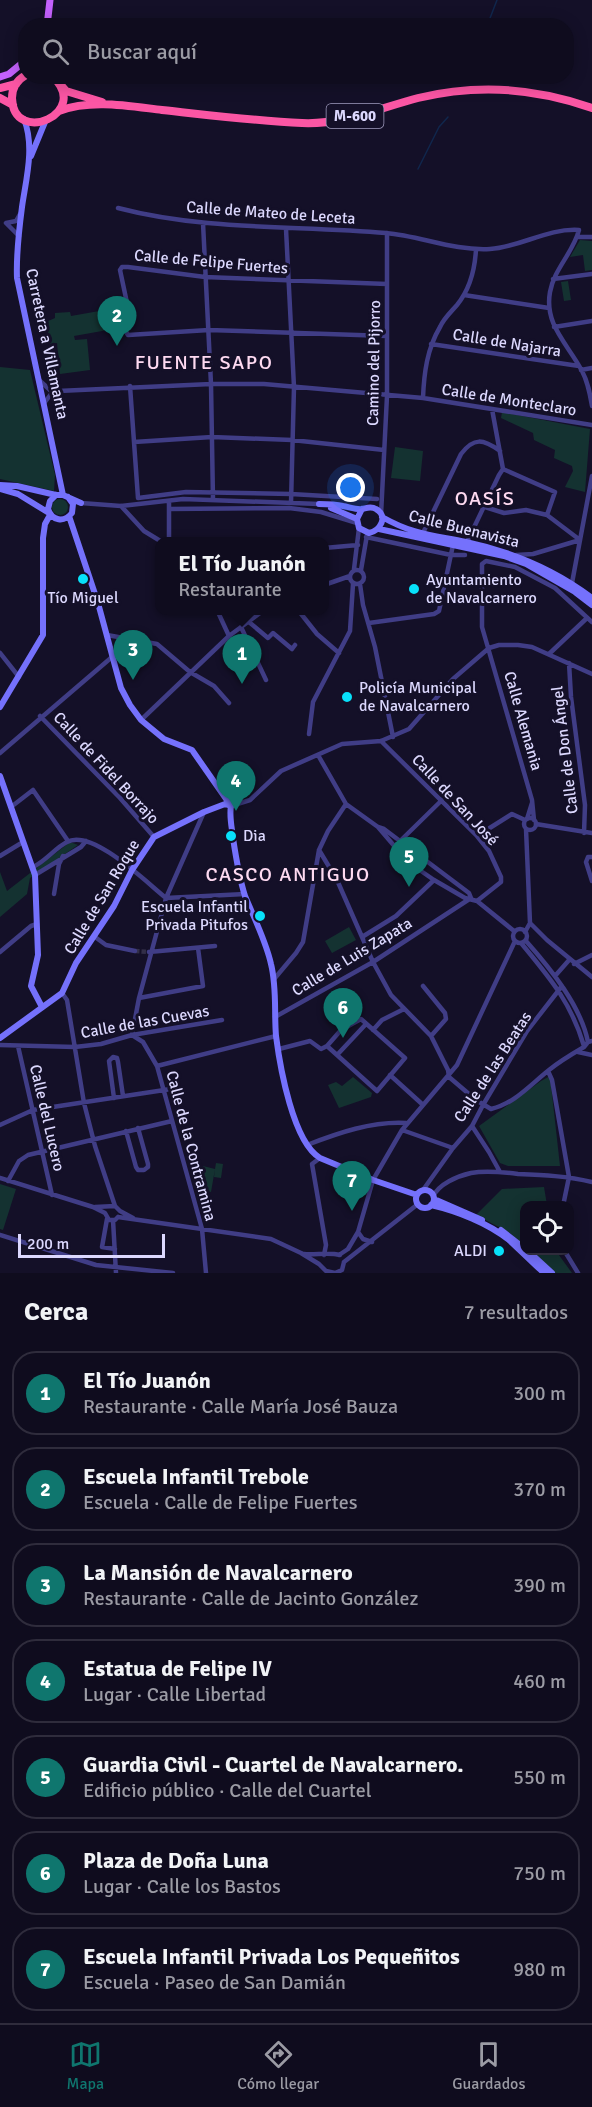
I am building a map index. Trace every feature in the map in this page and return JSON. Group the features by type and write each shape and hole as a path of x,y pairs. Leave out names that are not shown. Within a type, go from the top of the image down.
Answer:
{"highway":[{"path":"0,88 16,84"},
{"path":"13,105 13,90 16,84"},
{"name":"M-600","path":"58,84 63,97 59,111"},
{"name":"M-600","path":"60,84 66,91 80,97 115,105"},
{"name":"M-600","path":"45,122 59,111 82,105 115,105 305,124 357,115 420,98 483,90 513,90 543,94 592,108"},
{"path":"0,98 13,105 23,119 30,122 45,122"}],"main road":[{"path":"47,18 50,0"},
{"path":"0,77 9,74 18,67"}],"street":[{"path":"23,119 28,135 29,162"},
{"path":"29,162 45,122"},
{"name":"Carretera a Villamanta","path":"29,162 21,212 16,264 17,278 45,402 62,496"},
{"name":"Calle de Mateo de Leceta","path":"118,208 203,223 387,233 438,245 476,249 508,247 548,233 569,229 579,230 577,237"},
{"path":"6,223 16,221 21,212"},
{"path":"0,217 19,237"},
{"path":"203,223 211,384 213,500"},
{"path":"286,229 294,387 291,503"},
{"name":"Camino del Pijorro","path":"382,516 381,494 387,396 387,233"},
{"path":"592,237 577,237 553,279 549,308 554,327 591,389 592,406"},
{"path":"423,398 424,376 431,344 443,321 464,295 475,264 476,249"},
{"name":"Calle de Felipe Fuertes","path":"209,330 128,335 125,333 127,303 121,268 205,277 387,284"},
{"path":"553,279 592,274"},
{"path":"464,295 549,308"},
{"path":"554,327 592,321"},
{"path":"209,330 387,336"},
{"name":"Calle de Najarra","path":"431,344 592,368"},
{"path":"39,380 50,390 58,391"},
{"name":"Calle de Monteclaro","path":"58,391 130,386 264,384 423,398 592,425"},
{"path":"130,386 138,498 186,492 291,494 377,499"},
{"path":"45,402 51,394 58,391"},
{"path":"467,542 503,469 492,408"},
{"path":"134,442 212,437 292,440 384,450"},
{"path":"422,535 460,454 468,445 480,441 500,451"},
{"path":"503,469 555,492 548,515"},
{"path":"572,583 590,501 592,476"},
{"path":"0,487 17,486 62,496 81,503 121,506 183,499 291,503 340,510 358,523 367,535 361,570 363,581 360,584 393,737"},
{"path":"0,487 18,494 59,520 69,516 73,509 81,503"},
{"path":"374,507 381,494"},
{"path":"62,496 73,504 73,509"},
{"path":"0,707 2,699 19,677 43,635 43,538 45,524 50,514 48,505 62,496"},
{"path":"224,508 225,500"},
{"path":"169,501 170,537"},
{"path":"245,501 245,508"},
{"path":"273,502 273,508"},
{"path":"121,506 144,531 155,538"},
{"path":"169,509 321,507 362,509 374,507"},
{"path":"367,535 379,529 382,524 382,516 374,507"},
{"path":"485,507 504,513 526,510 548,515 580,540"},
{"path":"329,583 350,576 354,569 358,545 358,523 362,509"},
{"path":"69,516 107,635 121,688 130,705 141,720 164,739 192,750 231,807 236,864 245,894 271,960 274,978 276,1036 291,1110 307,1145 313,1154 320,1158 417,1195"},
{"name":"Calle Buenavista","path":"382,516 397,526 422,535 467,542 534,562 572,583 592,598"},
{"path":"584,524 590,525"},
{"name":"Calle Buenavista","path":"379,529 504,556 534,566 568,584 572,583"},
{"name":"Calle Buenavista","path":"367,535 451,555 465,555"},
{"path":"515,555 534,554 580,540"},
{"path":"329,548 358,545"},
{"path":"369,623 434,614 439,611 453,545"},
{"name":"Calle Buenavista","path":"486,561 514,567 555,588 590,620"},
{"name":"Calle Alemania","path":"486,561 482,564 482,622 532,800 535,825 528,846"},
{"name":"Calle Buenavista","path":"526,564 575,592 592,605"},
{"path":"354,569 361,570"},
{"path":"309,734 313,702 350,631 353,584 350,576"},
{"path":"353,584 360,584"},
{"path":"353,607 363,605"},
{"path":"219,615 229,636"},
{"path":"141,720 229,636 258,615"},
{"path":"302,615 317,634 339,653"},
{"path":"549,654 590,620"},
{"path":"249,622 268,638 273,633 292,649"},
{"path":"241,627 266,680"},
{"path":"107,635 157,644 190,672 214,687 229,703"},
{"path":"231,807 250,800 281,771 342,744 381,741 409,729 453,679 489,648 499,645 518,645 549,654 592,674"},
{"path":"0,653 19,677"},
{"path":"0,753 40,716 112,657"},
{"name":"Calle de Don Ángel","path":"569,663 585,805 585,833"},
{"name":"Calle de Fidel Borrajo","path":"40,716 120,798 154,837"},
{"name":"Calle de San José","path":"381,741 442,800 489,851 501,877 501,882 477,901"},
{"path":"318,755 346,804 378,827 394,848 408,861 465,898 477,901 514,931"},
{"path":"0,776 35,875 38,955 31,986 42,1007"},
{"path":"11,807 33,790 68,841"},
{"path":"394,848 442,800"},
{"path":"526,820 532,800"},
{"name":"Calle de San Roque","path":"0,1038 62,993 76,963 95,937 132,870 154,837 204,812 225,804 231,807"},
{"path":"274,978 303,942 319,850 328,831 346,804"},
{"path":"132,1035 150,952 166,898 204,812"},
{"path":"477,836 512,814 535,825 592,833"},
{"name":"Calle Alemania","path":"526,820 524,827 528,846 530,923"},
{"path":"526,829 535,825"},
{"path":"378,827 384,829 469,893 471,898"},
{"path":"33,867 68,841 76,839 101,846 166,898 245,894"},
{"path":"35,875 81,847 86,841"},
{"path":"0,856 23,842"},
{"path":"319,850 337,880 373,962 392,995 431,1036 448,1070 449,1077 483,1105 490,1109 506,1104 587,1044"},
{"path":"54,894 59,864 63,856"},
{"path":"590,857 586,862 592,881"},
{"path":"362,937 396,916 444,875"},
{"name":"Calle de Luis Zapata","path":"275,1017 373,962 471,898"},
{"path":"573,1053 589,1054 586,1030 560,988 523,942 530,923 574,964 592,977"},
{"path":"0,952 31,926 37,924"},
{"path":"514,931 519,929 525,932"},
{"path":"339,1255 348,1249 358,1232 373,1180 406,1123 449,1077 457,1065 515,941 514,931"},
{"path":"95,937 106,945 135,951"},
{"path":"515,941 523,942 555,976 560,988"},
{"path":"150,952 215,946"},
{"path":"139,998 203,986 198,948"},
{"path":"574,964 592,955"},
{"path":"555,976 570,960"},
{"path":"423,986 445,1013 446,1018 431,1036"},
{"name":"Calle de las Beatas","path":"423,1190 472,1126 527,1031 560,988"},
{"path":"62,993 67,1000 84,1102 110,1194 116,1273"},
{"path":"373,1030 382,1020 404,1009"},
{"path":"279,1049 310,1041 321,1049 327,1046 341,1030 361,1018 405,1058 377,1091 327,1046"},
{"name":"Calle de las Cuevas","path":"0,1045 75,1047 102,1044 132,1035 222,1020"},
{"path":"337,1055 366,1023"},
{"name":"Calle de la Contramina","path":"132,1035 143,1042 157,1066 202,1229 206,1273"},
{"path":"157,1066 276,1036"},
{"name":"Calle del Lucero","path":"18,1046 52,1195"},
{"path":"114,1098 109,1061 113,1058 117,1058 123,1096"},
{"path":"548,1071 552,1080 569,1177 565,1201"},
{"path":"390,1075 422,1104"},
{"path":"1,1123 33,1110 171,1089"},
{"path":"8,1181 19,1161 28,1155 172,1121"},
{"path":"307,1145 375,1124 406,1123"},
{"path":"472,1126 500,1172"},
{"path":"126,1131 136,1167 138,1170 144,1170 148,1164 138,1128"},
{"path":"402,1130 453,1148"},
{"path":"319,1264 326,1245 312,1164 320,1158"},
{"path":"418,1204 425,1208 433,1200 436,1189 441,1185 471,1173 500,1172 569,1177 592,1182"},
{"path":"0,1178 137,1219 271,1239 319,1264 326,1271 335,1273 342,1270 344,1262 418,1204"},
{"path":"417,1195 423,1190 430,1191 433,1200 493,1229 508,1239 544,1273"},
{"path":"417,1195 418,1204"},
{"path":"433,1200 494,1226 520,1243"},
{"path":"112,1213 102,1247 115,1249"},
{"path":"358,1232 363,1239 372,1242"},
{"path":"0,1235 85,1262 173,1273"},
{"path":"301,1254 332,1253 339,1255 344,1262"},
{"path":"532,1255 552,1273"},
{"path":"567,1255 579,1273"}],"green space":[{"path":"580,240 592,241 592,270 585,271 583,255 570,257"},
{"path":"568,281 571,300 564,301 561,282"},
{"path":"116,308 119,328 74,336 75,340 87,339 90,370 60,374 57,343 50,344 46,322 55,318 55,313 70,312 71,316"},
{"path":"0,367 30,370 55,475 54,491 0,479"},
{"path":"502,412 590,429 585,492 565,487 573,471 572,466 554,458 555,450 534,440 533,433 501,418"},
{"path":"395,447 423,451 420,481 391,478"},
{"path":"60,499 66,501 68,507 66,513 60,515 54,513 52,507 54,501"},
{"path":"70,842 78,845 30,878 27,894 0,917 0,872 7,891"},
{"path":"349,927 356,940 332,953 325,941"},
{"path":"550,1076 560,1166 508,1166 500,1163 479,1126"},
{"path":"353,1077 372,1093 371,1097 339,1108 328,1085 336,1082 342,1086"},
{"path":"216,1163 223,1164 221,1178 214,1177"},
{"path":"203,1166 215,1169 211,1192 199,1190"},
{"path":"0,1184 16,1189 3,1230 0,1229"},
{"path":"544,1187 546,1201 520,1201 520,1242 510,1233 476,1215 502,1189"},
{"path":"533,1255 559,1255 572,1273 553,1273"}],"waterway":[{"path":"490,18 497,0"},
{"path":"418,169 439,127 448,117"}],"tunnel":[{"path":"135,951 149,952"}],"place":[{"name":"Escuela Infantil Trebole","path":"117,346"},
{"name":"Tío Miguel","path":"83,579"},
{"name":"Ayuntamiento de Navalcarnero","path":"414,589"},
{"name":"La Mansión de Navalcarnero","path":"133,680"},
{"name":"El Tío Juanón","path":"242,684"},
{"name":"Policía Municipal de Navalcarnero","path":"347,697"},
{"name":"Estatua de Felipe IV","path":"236,811"},
{"name":"Dia","path":"231,836"},
{"name":"Guardia Civil - Cuartel de Navalcarnero.","path":"409,887"},
{"name":"Escuela Infantil Privada Pitufos","path":"260,916"},
{"name":"Plaza de Doña Luna","path":"343,1038"},
{"name":"Escuela Infantil Privada Los Pequeñitos","path":"352,1211"},
{"name":"ALDI","path":"499,1251"}],"district":[{"name":"FUENTE SAPO","path":"204,362"},
{"name":"OASÍS","path":"485,498"},
{"name":"CASCO ANTIGUO","path":"288,874"}]}
